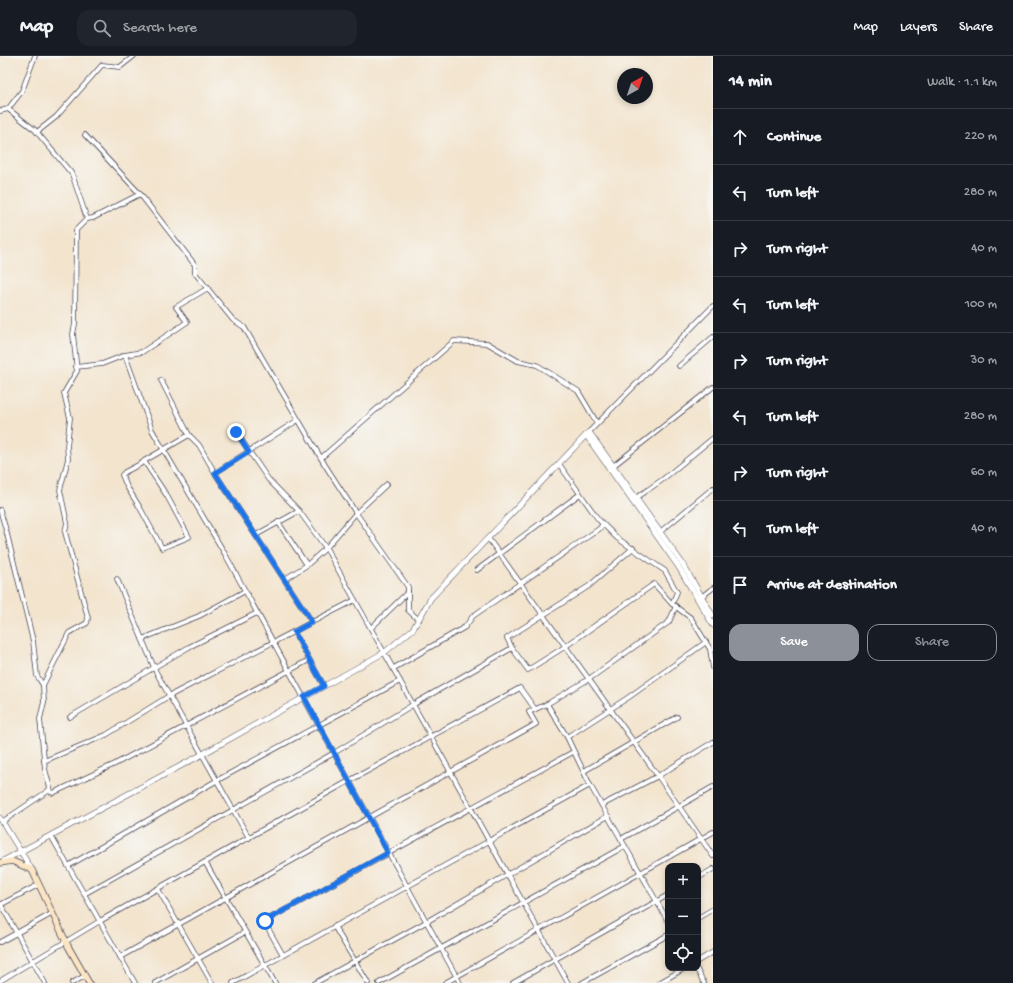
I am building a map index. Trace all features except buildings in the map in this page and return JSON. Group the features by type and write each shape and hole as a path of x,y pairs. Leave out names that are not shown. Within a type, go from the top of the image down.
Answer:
{"main road":[{"path":"2,862 12,861 32,870 66,941 89,983"}],"street":[{"path":"0,111 8,109 22,91 35,56"},
{"path":"38,132 56,117 102,65 120,67 134,56"},
{"path":"8,109 38,132 72,174 87,218"},
{"path":"85,135 140,194 195,265 195,273 232,320 244,327 298,420 356,513 408,587 408,610 419,620"},
{"path":"42,685 69,633 87,623 88,618 65,532 68,523 60,490 68,459 67,446 70,418 64,393 76,371 73,334 75,324 76,230 87,218 93,218 140,194"},
{"path":"76,367 102,364 126,355 142,352 187,322 176,307 208,288"},
{"path":"2,862 201,755 385,652 413,629 431,598 597,423 713,306"},
{"path":"679,366 713,337"},
{"path":"322,458 454,342 487,343 518,361 537,365 578,391 597,423"},
{"path":"126,355 152,430 245,591 460,983"},
{"path":"160,380 189,435 199,445 215,473 312,622"},
{"path":"613,466 713,387"},
{"path":"215,473 298,420"},
{"path":"236,432 275,487 288,498 299,511 326,548 568,983"},
{"path":"587,434 613,466 660,532 713,616"},
{"path":"587,434 678,566 713,625"},
{"path":"144,462 167,496 189,536 162,548 127,487 122,475 144,462 163,448 189,435"},
{"path":"636,498 662,480 713,438"},
{"path":"120,957 536,724 529,712 547,704 589,679 669,622 677,592 665,571 617,538 603,524 558,464"},
{"path":"284,579 307,565 326,548 356,513 387,484"},
{"path":"660,532 713,488"},
{"path":"477,570 580,494"},
{"path":"0,510 33,641 37,676 42,685 44,702 40,719 44,761 50,788 48,791 1,820 19,852 28,862 32,870"},
{"path":"256,535 299,511"},
{"path":"278,522 307,565"},
{"path":"394,668 465,628 473,616 521,584 603,524"},
{"path":"488,538 634,742 713,856"},
{"path":"633,548 589,586 507,638 512,648 528,670 566,646 654,584 674,605 691,618 710,649 713,668"},
{"path":"117,579 153,667 201,755 249,838"},
{"path":"701,596 713,588"},
{"path":"142,639 199,616 245,591"},
{"path":"371,628 408,592"},
{"path":"44,761 106,735 169,696 355,600"},
{"path":"70,717 153,667 257,613"},
{"path":"294,632 324,686"},
{"path":"567,737 706,642"},
{"path":"84,894 334,753 414,704 512,648"},
{"path":"48,791 53,793 115,764 185,725 309,660"},
{"path":"68,866 216,781 400,681"},
{"path":"0,981 158,888 349,781 520,688 535,709"},
{"path":"547,704 567,737 590,785 665,916"},
{"path":"584,771 677,717"},
{"path":"602,805 658,776 713,742"},
{"path":"283,955 265,921 573,752"},
{"path":"233,983 590,785"},
{"path":"621,839 713,787"},
{"path":"315,983 426,922 608,816"},
{"path":"445,983 713,832"},
{"path":"51,836 135,983"},
{"path":"379,983 625,846"},
{"path":"206,862 275,983"},
{"path":"701,876 713,869"},
{"path":"38,884 0,905 17,932 45,983"},
{"path":"158,888 212,983"},
{"path":"513,983 665,896"},
{"path":"701,916 713,910"},
{"path":"0,942 53,913"},
{"path":"334,926 368,983"},
{"path":"155,983 246,932"},
{"path":"582,983 665,937"},
{"path":"701,959 713,952"},
{"path":"660,983 680,971"},
{"path":"698,971 704,983"},
{"path":"72,983 85,976"}],"route":[{"path":"236,432 249,452 215,473 312,622 294,632 324,686 304,697 388,853 265,921"}]}
